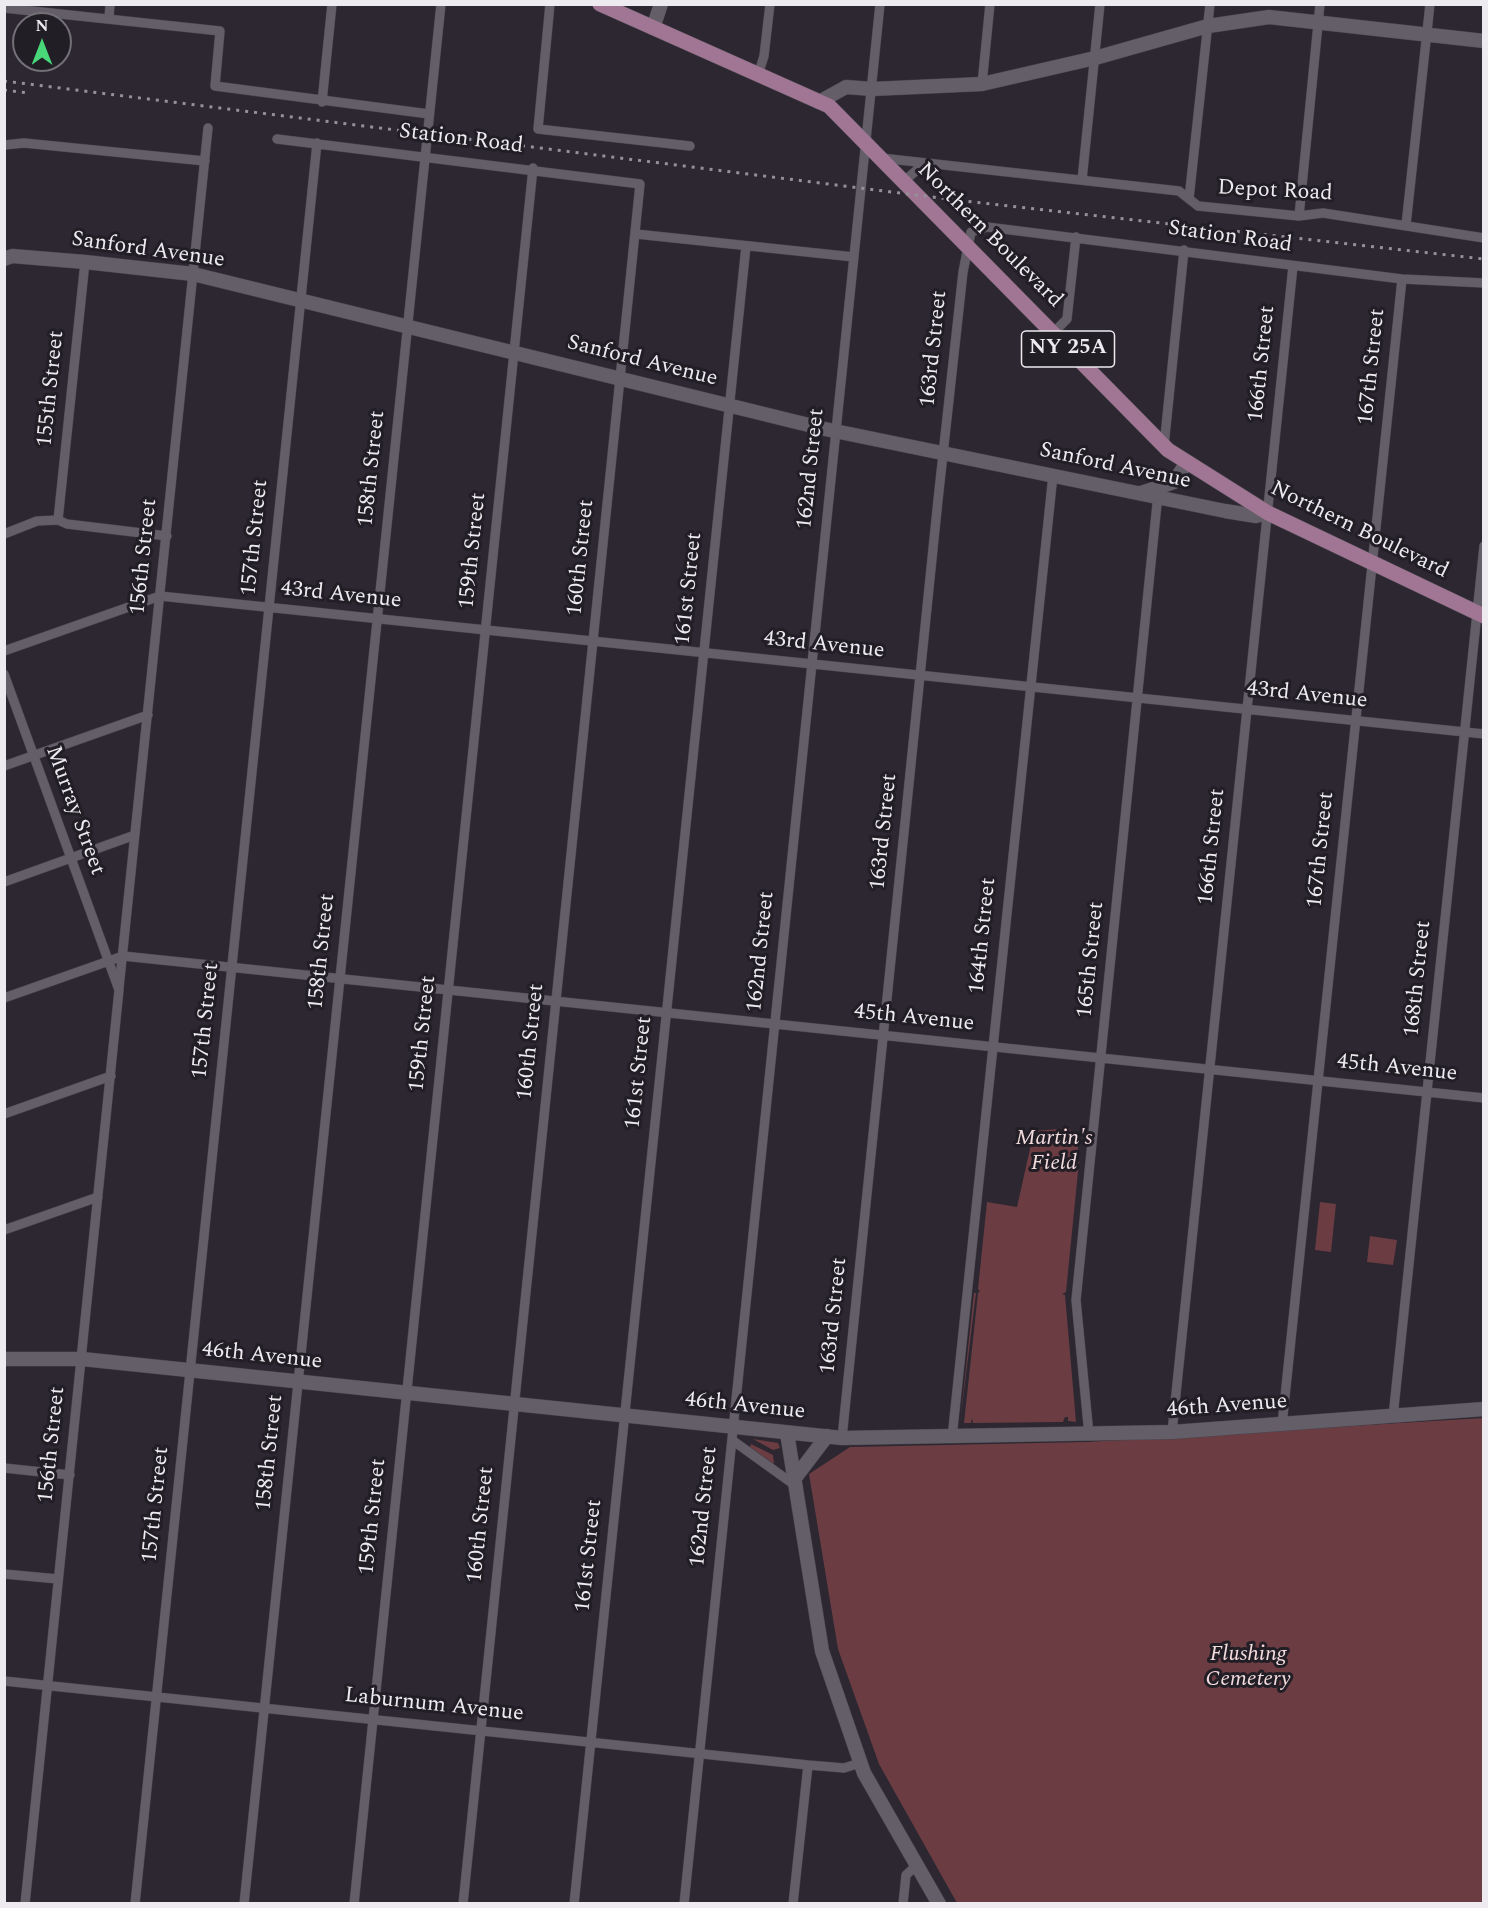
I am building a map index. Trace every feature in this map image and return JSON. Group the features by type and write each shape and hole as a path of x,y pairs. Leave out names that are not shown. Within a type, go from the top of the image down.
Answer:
{"main road":[{"name":"Northern Boulevard","path":"600,4 829,106 1166,448 1268,513 1480,614"}],"street":[{"path":"109,18 110,4"},
{"path":"322,102 332,4"},
{"name":"158th Street","path":"244,1904 441,4"},
{"path":"550,4 537,129 690,146"},
{"path":"653,28 661,4"},
{"path":"758,75 764,56 770,4"},
{"name":"162nd Street","path":"684,1904 880,4"},
{"path":"982,84 990,4"},
{"path":"1082,180 1100,4"},
{"path":"1189,199 1210,4"},
{"path":"1299,216 1320,4"},
{"path":"1406,225 1430,4"},
{"path":"4,8 220,31 215,86 322,102 429,114"},
{"path":"819,102 846,87 872,89 982,84 1095,58 1208,26 1269,17 1484,42"},
{"name":"156th Street","path":"25,1904 208,128"},
{"name":"Station Road","path":"277,139 533,168 640,184"},
{"path":"4,145 24,143 205,161"},
{"name":"157th Street","path":"135,1904 317,143"},
{"name":"Depot Road","path":"879,157 1179,191 1198,206 1299,216 1323,213 1484,238"},
{"path":"903,182 925,163"},
{"name":"159th Street","path":"354,1904 533,168"},
{"name":"160th Street","path":"464,1904 640,184"},
{"name":"Station Road","path":"972,232 987,227 1184,250 1293,267 1402,279 1484,283"},
{"name":"163rd Street","path":"842,1438 963,272 972,232"},
{"path":"636,234 854,257"},
{"path":"1053,333 1068,319 1076,237"},
{"name":"161st Street","path":"574,1904 746,246"},
{"path":"1166,448 1184,250"},
{"name":"Sanford Avenue","path":"4,259 12,256 193,274 835,431 1142,493 1158,493 1256,516 1268,513"},
{"name":"155th Street","path":"58,520 85,262"},
{"name":"166th Street","path":"1172,1432 1293,267"},
{"name":"167th Street","path":"1282,1425 1402,279"},
{"path":"1158,493 1174,482 1187,462"},
{"name":"164th Street","path":"952,1438 1053,475"},
{"name":"165th Street","path":"1089,1435 1076,1300 1158,493"},
{"path":"4,534 37,521 58,520 67,524 167,536"},
{"name":"168th Street","path":"1393,1417 1464,732 1480,614 1484,546"},
{"path":"4,651 160,596"},
{"name":"43rd Avenue","path":"160,596 1484,734"},
{"name":"Murray Street","path":"4,674 108,961"},
{"path":"4,766 148,715"},
{"path":"4,882 135,835"},
{"path":"4,998 123,956"},
{"name":"45th Avenue","path":"123,956 1484,1098"},
{"name":"156th Street","path":"108,961 119,990"},
{"path":"4,1114 111,1076"},
{"path":"4,1230 98,1197"},
{"name":"46th Avenue","path":"4,1359 82,1359 624,1416 732,1434 788,1433 842,1438 952,1438 1172,1432 1484,1409"},
{"path":"788,1433 822,1651 860,1763 939,1904"},
{"path":"732,1434 795,1482"},
{"path":"795,1482 827,1436"},
{"path":"4,1468 70,1475"},
{"path":"4,1574 58,1579"},
{"name":"Laburnum Avenue","path":"4,1682 808,1765 844,1768 860,1763"},
{"path":"793,1904 808,1765"},
{"path":"903,1904 906,1875 916,1866"}],"green space":[{"name":"Martin's Field","path":"1070,1128 1071,1134 1079,1135 1077,1161 1079,1162 1066,1292 1062,1294 1065,1295 1076,1422 1068,1421 1068,1417 1065,1417 1063,1422 973,1423 972,1418 971,1423 964,1423 980,1291 978,1289 987,1202 1017,1207 1034,1131"},
{"path":"1320,1202 1336,1204 1331,1252 1315,1250"},
{"path":"1370,1236 1397,1240 1393,1265 1367,1262"},
{"path":"974,1293 976,1293 960,1423"},
{"name":"Flushing Cemetery","path":"1483,1418 1483,1903 957,1903 879,1764 838,1649 809,1474 850,1447 1086,1442"},
{"path":"753,1439 778,1443 780,1448 773,1450"},
{"path":"751,1444 773,1455 774,1464 750,1447"}],"railway":[{"path":"4,81 964,201 1484,259"},
{"path":"4,90 28,93"}]}
